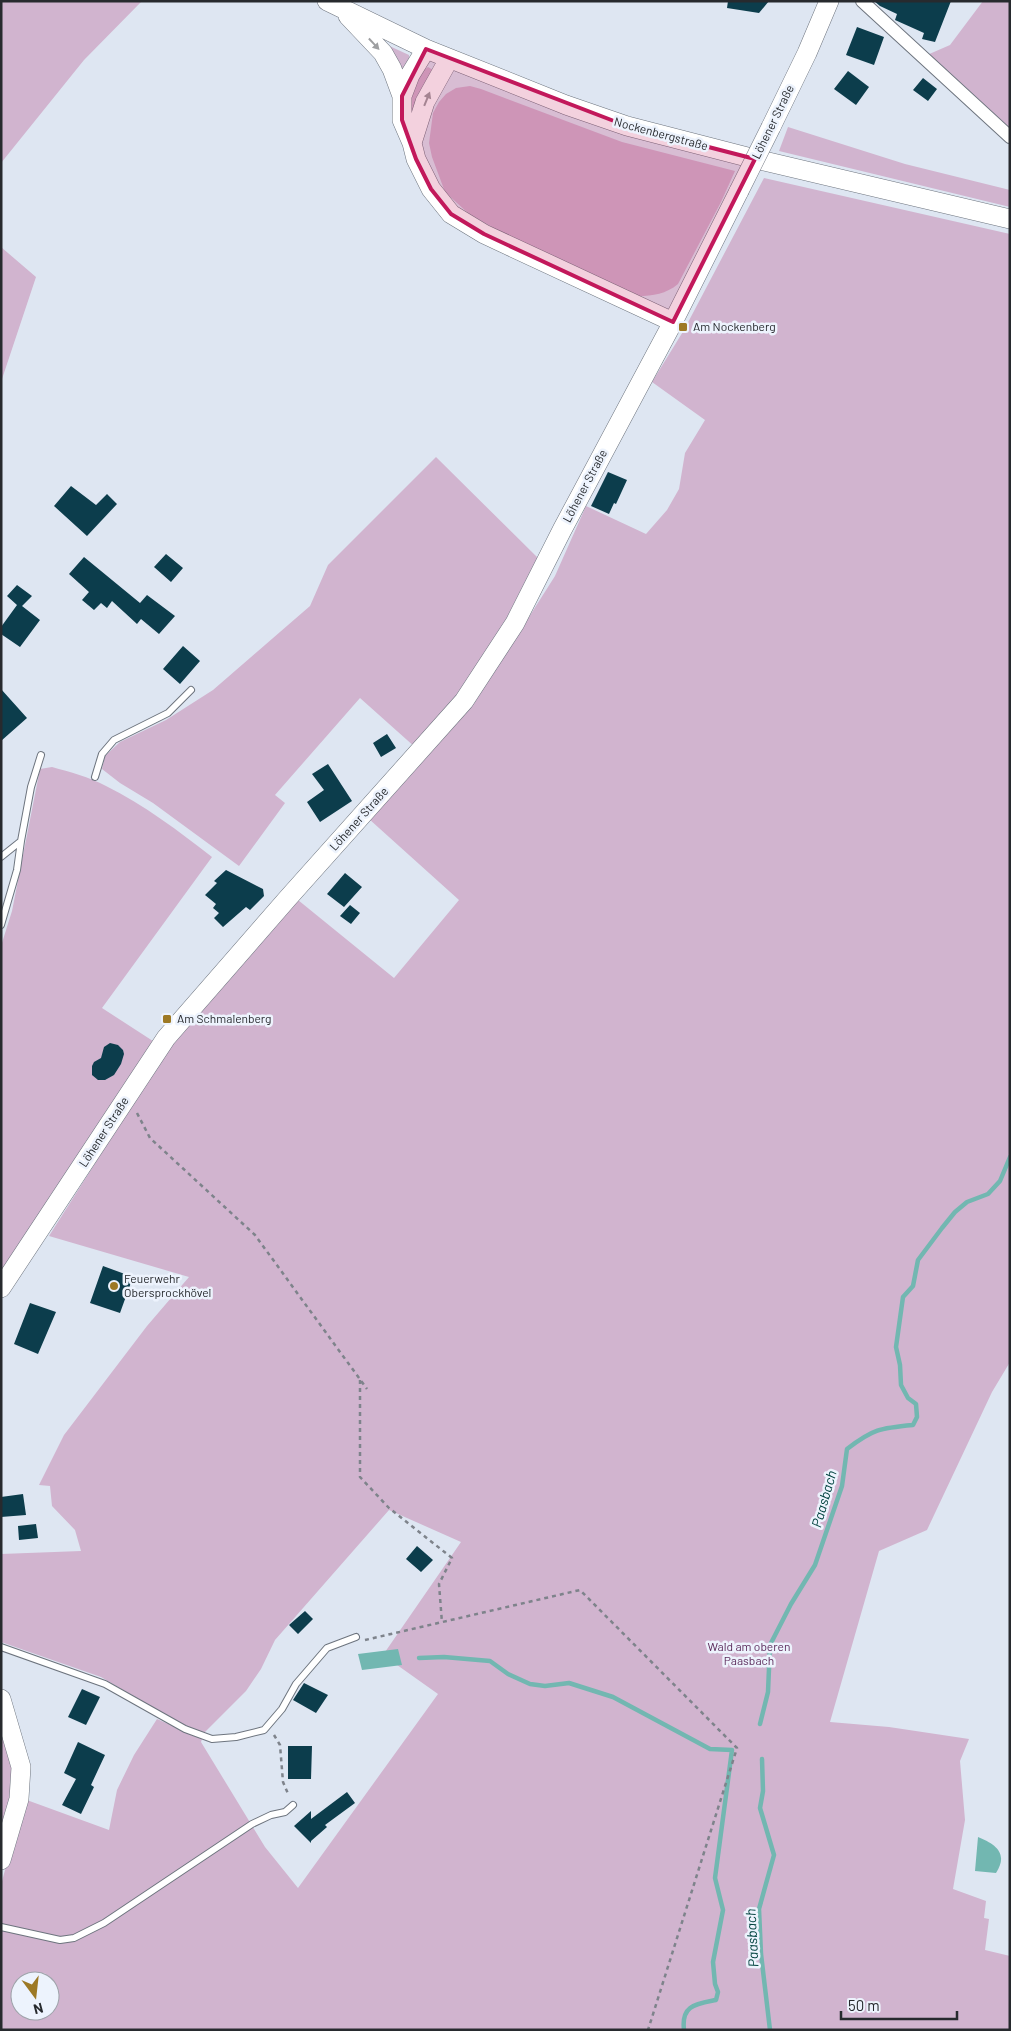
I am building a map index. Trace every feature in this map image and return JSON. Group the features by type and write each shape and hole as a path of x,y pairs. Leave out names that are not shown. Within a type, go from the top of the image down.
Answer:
{"street":[{"name":"Löhener Straße","path":"1,1288 166,1038 464,701 515,623 562,530 673,322 807,53 829,1"},
{"path":"862,1 1010,137"},
{"path":"334,5 383,53 399,85 402,96 402,120 423,176 430,189 451,214 484,234 673,322"},
{"name":"Nockenbergstraße","path":"334,5 449,59 566,106 627,126 1010,219"},
{"path":"402,96 410,74 426,49"},
{"path":"412,143 425,102 449,59"},
{"path":"1,1699 21,1767 19,1799 1,1860"}],"lane":[{"path":"94,777 102,754 114,740 168,713 191,690"},
{"path":"1,925 17,870 32,787 41,755"},
{"path":"1,857 21,841"},
{"path":"1,1647 105,1684 185,1729 212,1739 236,1737 264,1730 282,1709 296,1684 328,1648 359,1636"},
{"path":"1,1927 60,1940 74,1938 104,1923 252,1824 271,1815 285,1812 293,1805"}],"path":[{"path":"128,1096 150,1138 255,1235 367,1389"},
{"path":"360,1380 360,1478 389,1508 452,1558 439,1584 442,1624"},
{"path":"359,1636 366,1642 580,1590 738,1748 648,2030"},
{"path":"264,1730 272,1732 277,1737 280,1745 283,1782 293,1805"}],"highlighted area":[{"path":"426,49 627,126 755,159 673,322 484,234 451,214 431,189 416,159 402,120 402,96"}],"green space":[{"path":"1,1 142,1 84,60 1,163"},
{"path":"983,1 1010,1 1010,132 927,55 950,45"},
{"path":"385,44 409,55 404,72"},
{"path":"428,67 433,70 409,121 411,99 415,84 422,72"},
{"path":"470,86 622,142 735,171 678,284 659,294 638,296 499,231 469,214 445,192 429,143 433,113 446,94 456,88"},
{"path":"788,127 905,164 1010,190 1010,207 779,151"},
{"name":"Wald am oberen Paasbach","path":"764,178 1010,234 1010,1362 992,1392 927,1530 879,1551 830,1722 889,1727 969,1739 960,1761 965,1820 953,1889 986,1901 984,1918 989,1919 985,1950 1010,1956 1010,2030 1,2030 1,1885 24,1799 109,1830 117,1790 134,1755 157,1719 202,1739 201,1742 265,1847 298,1888 438,1694 383,1655 461,1542 389,1510 275,1640 261,1669 246,1691 204,1733 188,1728 101,1677 1,1642 1,1554 81,1551 75,1530 52,1506 50,1486 39,1485 64,1435 147,1326 189,1277 49,1236 167,1050 298,900 394,978 459,900 369,819 470,707 489,680 555,576 586,506 646,534 667,510 679,489 685,453 705,420 652,382 684,330"},
{"path":"1,247 36,277 1,382"},
{"path":"436,457 539,559 507,620 459,697 416,748 360,698 275,795 285,803 239,866 153,803 120,783 102,769 105,756 120,742 166,720 213,690 310,606 328,565"},
{"path":"52,767 93,780 120,793 161,819 212,857 102,1008 156,1043 1,1276 1,946 12,911 40,769"},
{"path":"1,1727 13,1764 13,1797 1,1835"}],"shaded area":[{"path":"398,1649 402,1665 362,1670 358,1654"},
{"path":"978,1837 995,1846 998,1850 1001,1860 996,1873 975,1871"}],"building":[{"path":"728,1 769,1 759,13 727,8"},
{"path":"874,1 951,1 935,42 922,39 924,33 895,20 897,14"},
{"path":"857,27 884,37 874,65 846,55"},
{"path":"848,71 869,87 856,105 834,89"},
{"path":"923,78 937,89 928,101 913,90"},
{"path":"608,472 627,480 616,504 614,503 609,514 591,506"},
{"path":"71,486 96,505 107,494 117,504 87,536 54,506"},
{"path":"166,554 183,568 171,582 154,567"},
{"path":"84,557 140,603 147,595 175,616 159,634 141,619 137,624 112,601 107,608 101,603 94,610 82,600 89,592 69,574"},
{"path":"17,585 32,596 22,606 40,620 20,647 1,634 1,627 17,605 7,596"},
{"path":"183,646 200,661 180,684 163,669"},
{"path":"1,689 27,718 1,741"},
{"path":"387,734 396,748 381,757 373,743"},
{"path":"328,764 352,801 320,822 307,802 324,790 312,774"},
{"path":"226,870 263,889 264,896 250,910 246,907 223,927 214,918 219,913 213,908 216,904 205,895 217,883 214,881"},
{"path":"345,873 362,887 344,907 327,894"},
{"path":"350,905 360,913 351,924 340,916"},
{"path":"110,1043 118,1045 123,1050 124,1054 121,1064 114,1075 105,1080 98,1080 92,1075 92,1066 94,1062 101,1058 104,1047"},
{"path":"103,1266 133,1277 120,1313 90,1303"},
{"path":"30,1303 56,1312 38,1354 14,1344"},
{"path":"23,1494 26,1515 1,1517 1,1497"},
{"path":"36,1524 38,1538 19,1540 18,1526"},
{"path":"417,1546 433,1560 421,1572 406,1559"},
{"path":"305,1611 313,1619 298,1634 289,1625"},
{"path":"304,1683 328,1695 316,1713 293,1700"},
{"path":"82,1689 100,1697 86,1725 68,1717"},
{"path":"78,1742 105,1755 91,1785 94,1787 81,1814 62,1805 76,1779 64,1773"},
{"path":"288,1746 312,1746 311,1779 288,1779"},
{"path":"347,1792 355,1803 325,1825 327,1827 311,1843 294,1826 311,1811 311,1819"}],"waterway":[{"name":"Paasbach","path":"760,1724 768,1692 770,1645 791,1604 815,1565 842,1486 847,1449 871,1433 892,1427 913,1425 917,1417 916,1404 908,1398 901,1385 900,1365 896,1347 903,1297 913,1286 918,1260 955,1212 967,1202 988,1194 1000,1181 1010,1157"},
{"path":"419,1658 444,1657 490,1661 508,1674 530,1684 545,1686 569,1683 613,1697 710,1749 732,1750 715,1878 723,1910 713,1962 715,1984 718,1992 716,2000 691,2007 685,2015 684,2030"},
{"name":"Paasbach","path":"762,1759 763,1791 760,1808 774,1855 759,1909 761,1954 770,2030"}],"place":[{"name":"Am Nockenberg","path":"683,327"},
{"name":"Am Schmalenberg","path":"167,1019"},
{"name":"Feuerwehr Obersprockhövel","path":"114,1286"}]}
